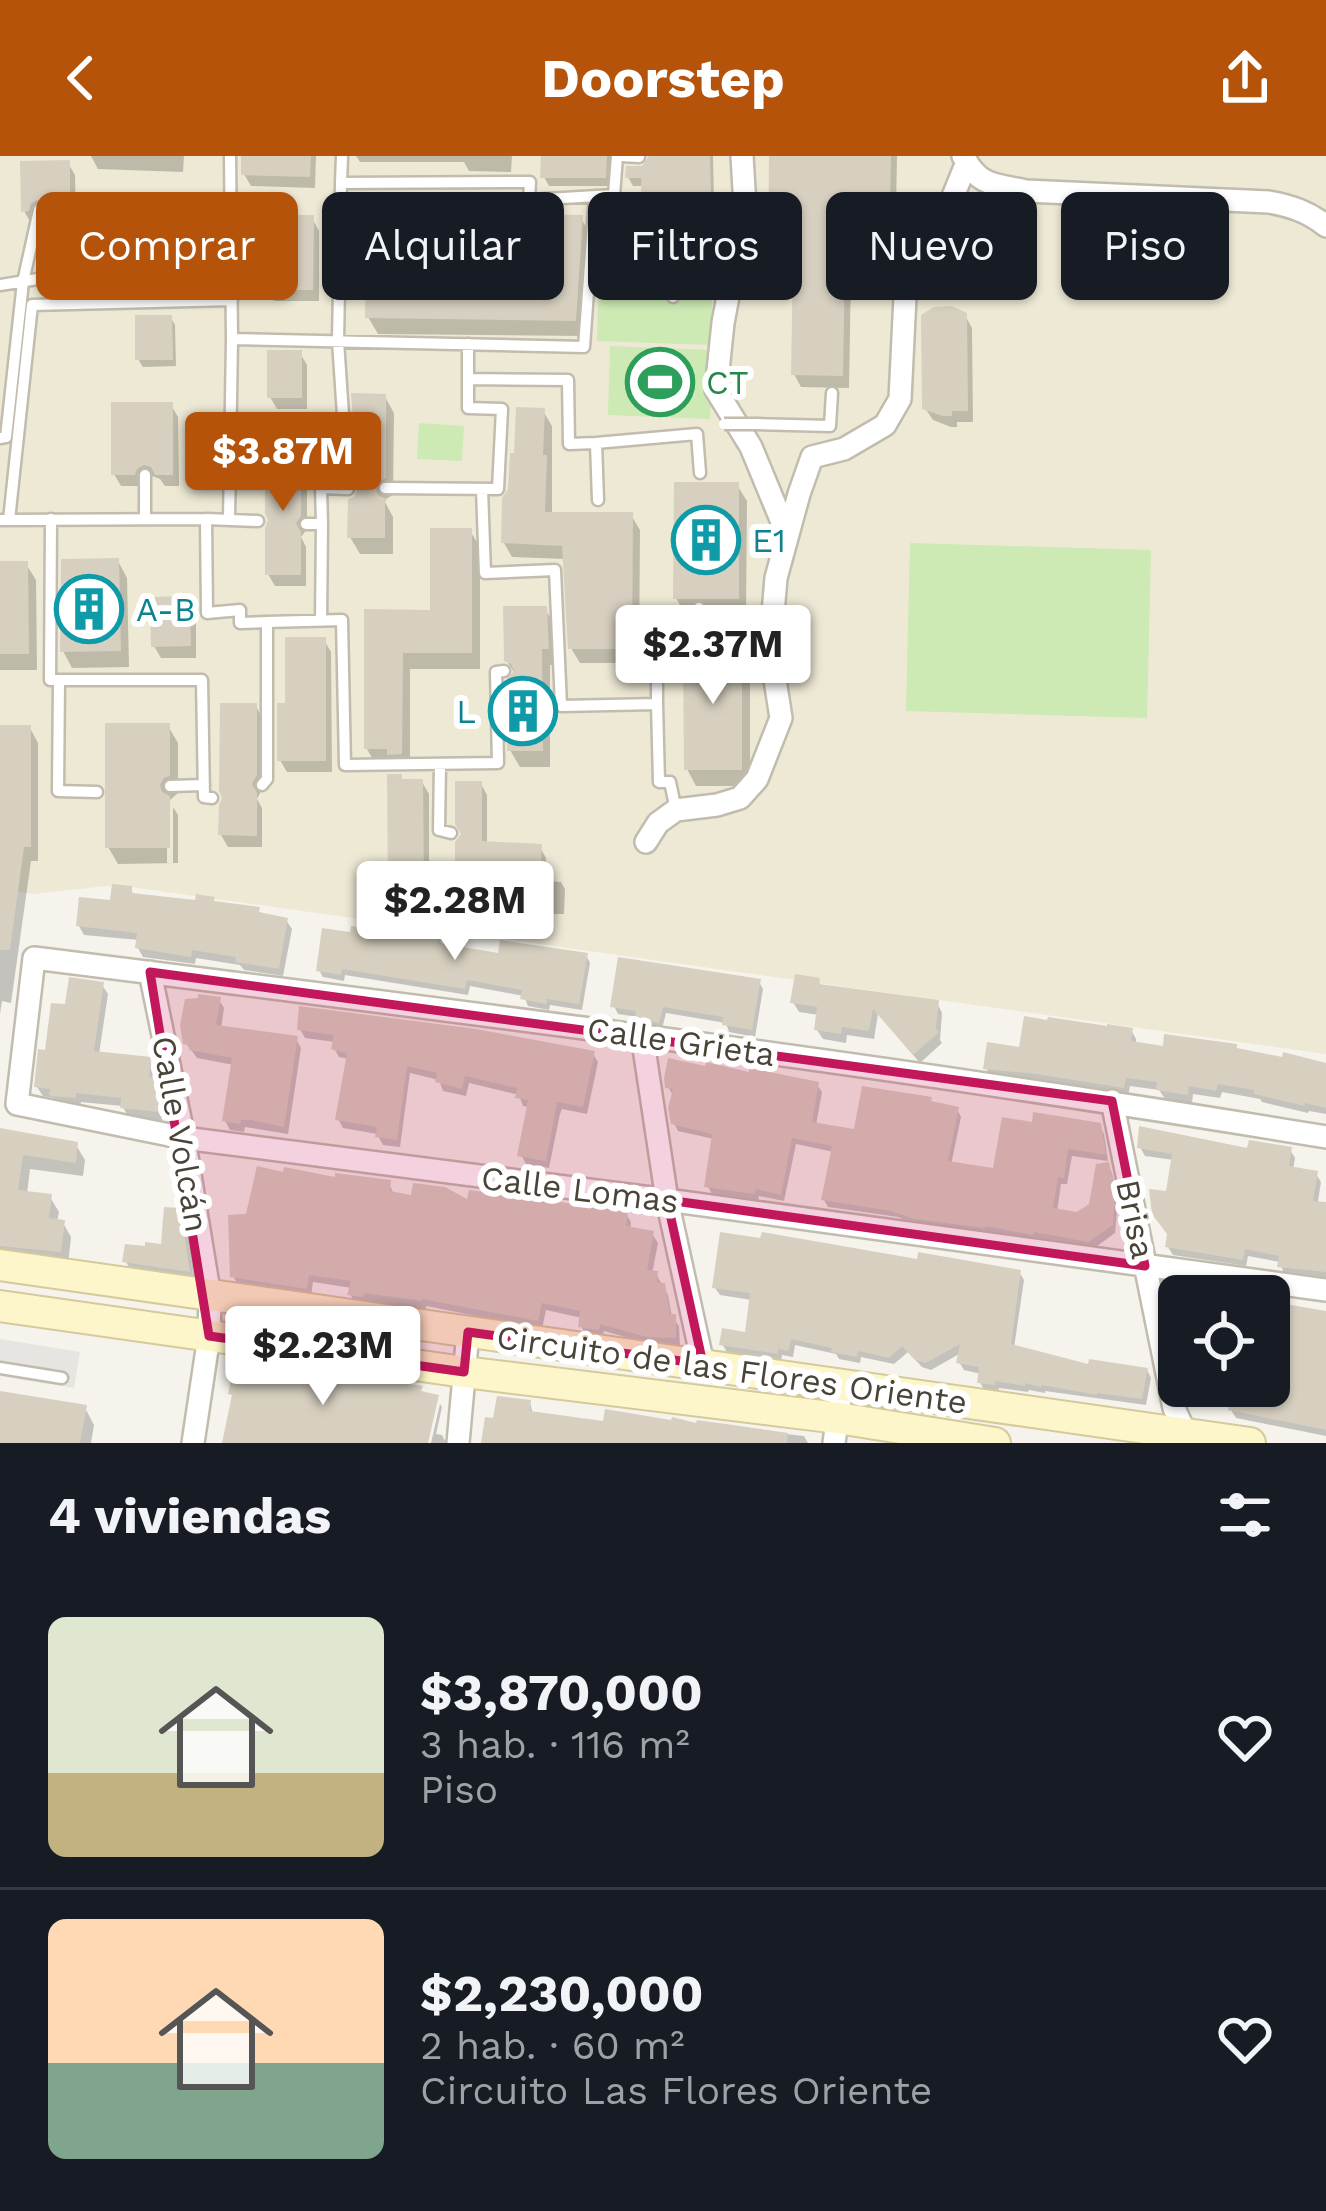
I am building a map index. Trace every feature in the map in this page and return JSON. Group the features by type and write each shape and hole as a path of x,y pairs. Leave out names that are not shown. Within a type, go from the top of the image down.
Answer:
{"main road":[{"name":"Circuito de las Flores Oriente","path":"0,1265 1250,1443"},
{"path":"0,1306 836,1430 995,1443"}],"street":[{"path":"742,156 745,206 716,390 751,447 788,534"},
{"path":"646,842 658,823 676,809 740,798 757,778 781,718 770,648 776,578 812,458 844,448 885,425 900,399 904,297 932,248 965,159"},
{"path":"965,159 979,179 1012,188 1269,202 1294,207 1326,226"},
{"name":"Calle Grieta","path":"17,1104 34,958 642,1035 1112,1101 1326,1137"},
{"name":"Calle Volcán","path":"150,972 210,1297 193,1443"},
{"path":"642,1035 668,1199 703,1364"},
{"name":"Brisa","path":"1112,1101 1175,1432"},
{"name":"Calle Lomas","path":"17,1104 184,1138 1326,1290"},
{"path":"458,1443 468,1332"},
{"path":"836,1430 842,1384"}],"lane":[{"path":"230,156 231,192"},
{"path":"321,621 321,488 348,489 338,341 342,156"},
{"path":"614,192 620,156 639,157"},
{"path":"341,183 530,182 529,200 588,196"},
{"path":"0,438 7,437 22,281 36,223"},
{"path":"0,285 36,279"},
{"path":"232,339 584,346 588,293"},
{"path":"229,520 232,300 32,305 16,458 4,520 51,519 206,519 229,520 258,520"},
{"path":"386,488 498,489 502,409 469,408 468,344"},
{"path":"468,380 568,380 569,444 697,434 724,424 830,426 832,393"},
{"path":"697,434 700,473"},
{"path":"596,443 598,500"},
{"path":"0,457 16,458"},
{"path":"145,475 145,519"},
{"path":"482,489 484,573 555,570 561,706 657,704"},
{"path":"51,519 50,680 202,680 204,797 212,798"},
{"path":"206,519 207,613 240,610 240,623 342,620 345,765 498,763 496,672 504,671"},
{"path":"306,524 322,524"},
{"path":"676,809 670,782 659,782 657,639 697,638 699,608"},
{"path":"262,784 267,779 266,622"},
{"path":"58,791 59,680"},
{"path":"326,702 344,703"},
{"path":"439,830 440,764"},
{"path":"170,786 204,785"},
{"path":"43,799 58,791 98,792"},
{"path":"0,1368 62,1378"}],"highlighted area":[{"path":"150,972 1112,1101 1145,1266 667,1200 703,1364 468,1332 464,1372 209,1336"}],"shaded area":[{"path":"0,156 1326,156 1326,1054 116,885 34,894 0,889"},
{"path":"0,1339 80,1352 74,1388 0,1376"}],"green space":[{"path":"598,300 712,300 711,345 597,341"},
{"name":"CT","path":"610,346 713,350 710,419 608,415"},
{"path":"419,423 464,426 462,461 417,459"},
{"path":"910,543 1151,550 1147,718 906,711"}],"building":[{"path":"241,156 311,156 310,177 241,175"},
{"path":"541,156 607,156 606,178 540,178"},
{"path":"649,156 710,156 711,192 641,192 641,178 625,178 626,166 642,166"},
{"path":"769,156 891,156 890,192 826,192 826,300 844,300 843,376 791,375 792,300 802,300 802,192 769,192"},
{"path":"70,160 70,192 36,192 29,211 21,212 20,161"},
{"path":"298,215 314,215 313,290 298,290"},
{"path":"564,215 583,215 576,321 365,318 365,300 564,300"},
{"path":"952,306 967,313 968,411 943,416 922,409 921,315 934,307"},
{"path":"135,315 172,315 173,360 135,360"},
{"path":"267,350 302,350 302,398 267,398"},
{"path":"351,393 386,394 386,478 375,489 385,498 385,538 347,538 348,499 358,488"},
{"path":"111,402 173,402 173,475 155,475 144,465 135,475 111,475"},
{"path":"516,407 545,408 545,512 633,512 632,649 568,649 562,546 501,543 502,498 508,489 510,453 514,453"},
{"path":"265,454 301,454 301,516 296,523 301,532 301,575 265,575"},
{"name":"E1","path":"674,482 739,482 739,599 673,599"},
{"path":"430,528 472,528 472,653 403,653 402,754 387,755 387,749 364,749 364,609 430,610"},
{"name":"A-B","path":"119,558 121,651 60,652 61,559"},
{"path":"0,561 28,561 29,654 0,654"},
{"path":"190,596 191,646 151,647 150,597"},
{"name":"L","path":"503,606 547,606 549,649 542,649 543,751 507,751 506,680 514,671 504,661"},
{"path":"285,637 326,637 326,761 277,761 277,703 285,703"},
{"path":"742,643 742,770 684,770 683,648"},
{"path":"220,703 257,703 257,775 252,784 257,793 257,836 218,835"},
{"path":"105,723 170,723 170,776 160,785 170,796 170,848 105,848"},
{"path":"0,725 31,725 31,847 24,847 10,950 0,950"},
{"path":"387,774 423,779 424,888 388,888"},
{"path":"455,781 482,781 482,841 542,844 540,880 482,877 482,897 455,897 455,842 461,834 455,824"},
{"path":"112,884 132,886 132,893 195,900 196,894 215,897 214,901 260,907 259,912 288,918 279,969 192,950 191,957 135,948 137,933 76,926 79,897 110,900"},
{"path":"351,926 408,935 409,930 440,936 439,943 498,953 500,940 588,953 579,1004 520,999 522,990 467,980 465,989 342,969 341,975 316,971 322,928 350,932"},
{"path":"618,957 761,979 752,1030 722,1025 723,1017 663,1007 659,1023 635,1018 636,1011 610,1007"},
{"path":"795,974 820,978 819,984 939,1000 939,1032 913,1055 873,1009 869,1031 814,1030 817,1007 790,1003"},
{"path":"69,977 104,982 94,1051 151,1057 149,1077 156,1078 159,1112 120,1108 121,1098 76,1093 76,1098 51,1096 50,1089 34,1087 38,1049 45,1050 51,1003 65,1004"},
{"path":"198,994 221,997 216,1025 298,1036 284,1127 252,1120 222,1121 232,1058 189,1050 190,1045 183,1044 180,1025 185,999 198,998"},
{"path":"299,1006 476,1029 595,1051 583,1107 557,1102 546,1161 517,1156 528,1100 515,1098 517,1088 465,1076 462,1089 435,1082 437,1073 407,1066 397,1140 375,1137 377,1127 335,1120 347,1053 331,1049 334,1035 297,1030"},
{"path":"1024,1016 1133,1028 1131,1041 1163,1046 1164,1034 1326,1063 1326,1108 1218,1084 1216,1091 1189,1086 1188,1095 1156,1090 1157,1082 1126,1078 1124,1088 983,1069 987,1042 1019,1047"},
{"path":"668,1058 819,1082 812,1122 854,1129 862,1086 932,1097 931,1101 959,1107 948,1161 993,1168 1002,1117 1032,1122 1033,1112 1101,1123 1106,1155 1068,1149 1053,1208 1077,1212 1089,1204 1096,1164 1109,1162 1115,1191 1113,1225 1088,1242 914,1219 821,1200 832,1146 792,1138 781,1195 704,1187 712,1134 671,1124 668,1108 673,1089 665,1088 664,1078"},
{"path":"1139,1126 1247,1148 1249,1140 1292,1147 1289,1166 1318,1171 1313,1201 1326,1202 1326,1272 1277,1267 1279,1256 1245,1249 1243,1260 1165,1247 1167,1234 1152,1214 1149,1189 1166,1191 1172,1154 1137,1148"},
{"path":"0,1128 78,1142 76,1163 23,1155 18,1190 52,1194 49,1218 65,1220 61,1252 0,1246"},
{"path":"257,1166 391,1180 390,1191 411,1195 413,1183 445,1187 467,1199 469,1190 628,1211 626,1226 654,1231 647,1270 658,1271 657,1282 665,1283 670,1314 676,1314 676,1338 647,1337 600,1324 599,1330 578,1327 580,1311 542,1303 538,1321 422,1299 347,1295 351,1281 309,1275 307,1289 230,1277 228,1215 246,1214"},
{"path":"164,1207 180,1208 190,1272 122,1262 125,1244 161,1244"},
{"path":"720,1232 760,1238 762,1232 917,1259 918,1252 1021,1270 1011,1344 1088,1364 1089,1359 1148,1368 1142,1399 1025,1383 977,1383 979,1367 956,1363 960,1344 926,1363 915,1360 902,1346 889,1358 858,1351 857,1357 831,1352 832,1348 791,1339 789,1351 778,1349 778,1354 719,1345 722,1328 745,1332 750,1293 712,1288"},
{"path":"1290,1305 1326,1311 1326,1430 1228,1410 1290,1407"},
{"path":"227,1358 423,1386 421,1391 439,1395 428,1443 222,1443 232,1395 228,1394 233,1371 225,1369"},
{"path":"0,1391 87,1405 80,1443 0,1443"},
{"path":"497,1396 531,1400 530,1411 603,1421 605,1409 788,1433 787,1443 481,1443 485,1417 493,1418"}],"place":[{"name":"CT","path":"660,382"},
{"name":"E1","path":"706,540"},
{"name":"A-B","path":"89,609"},
{"name":"L","path":"523,711"}]}
